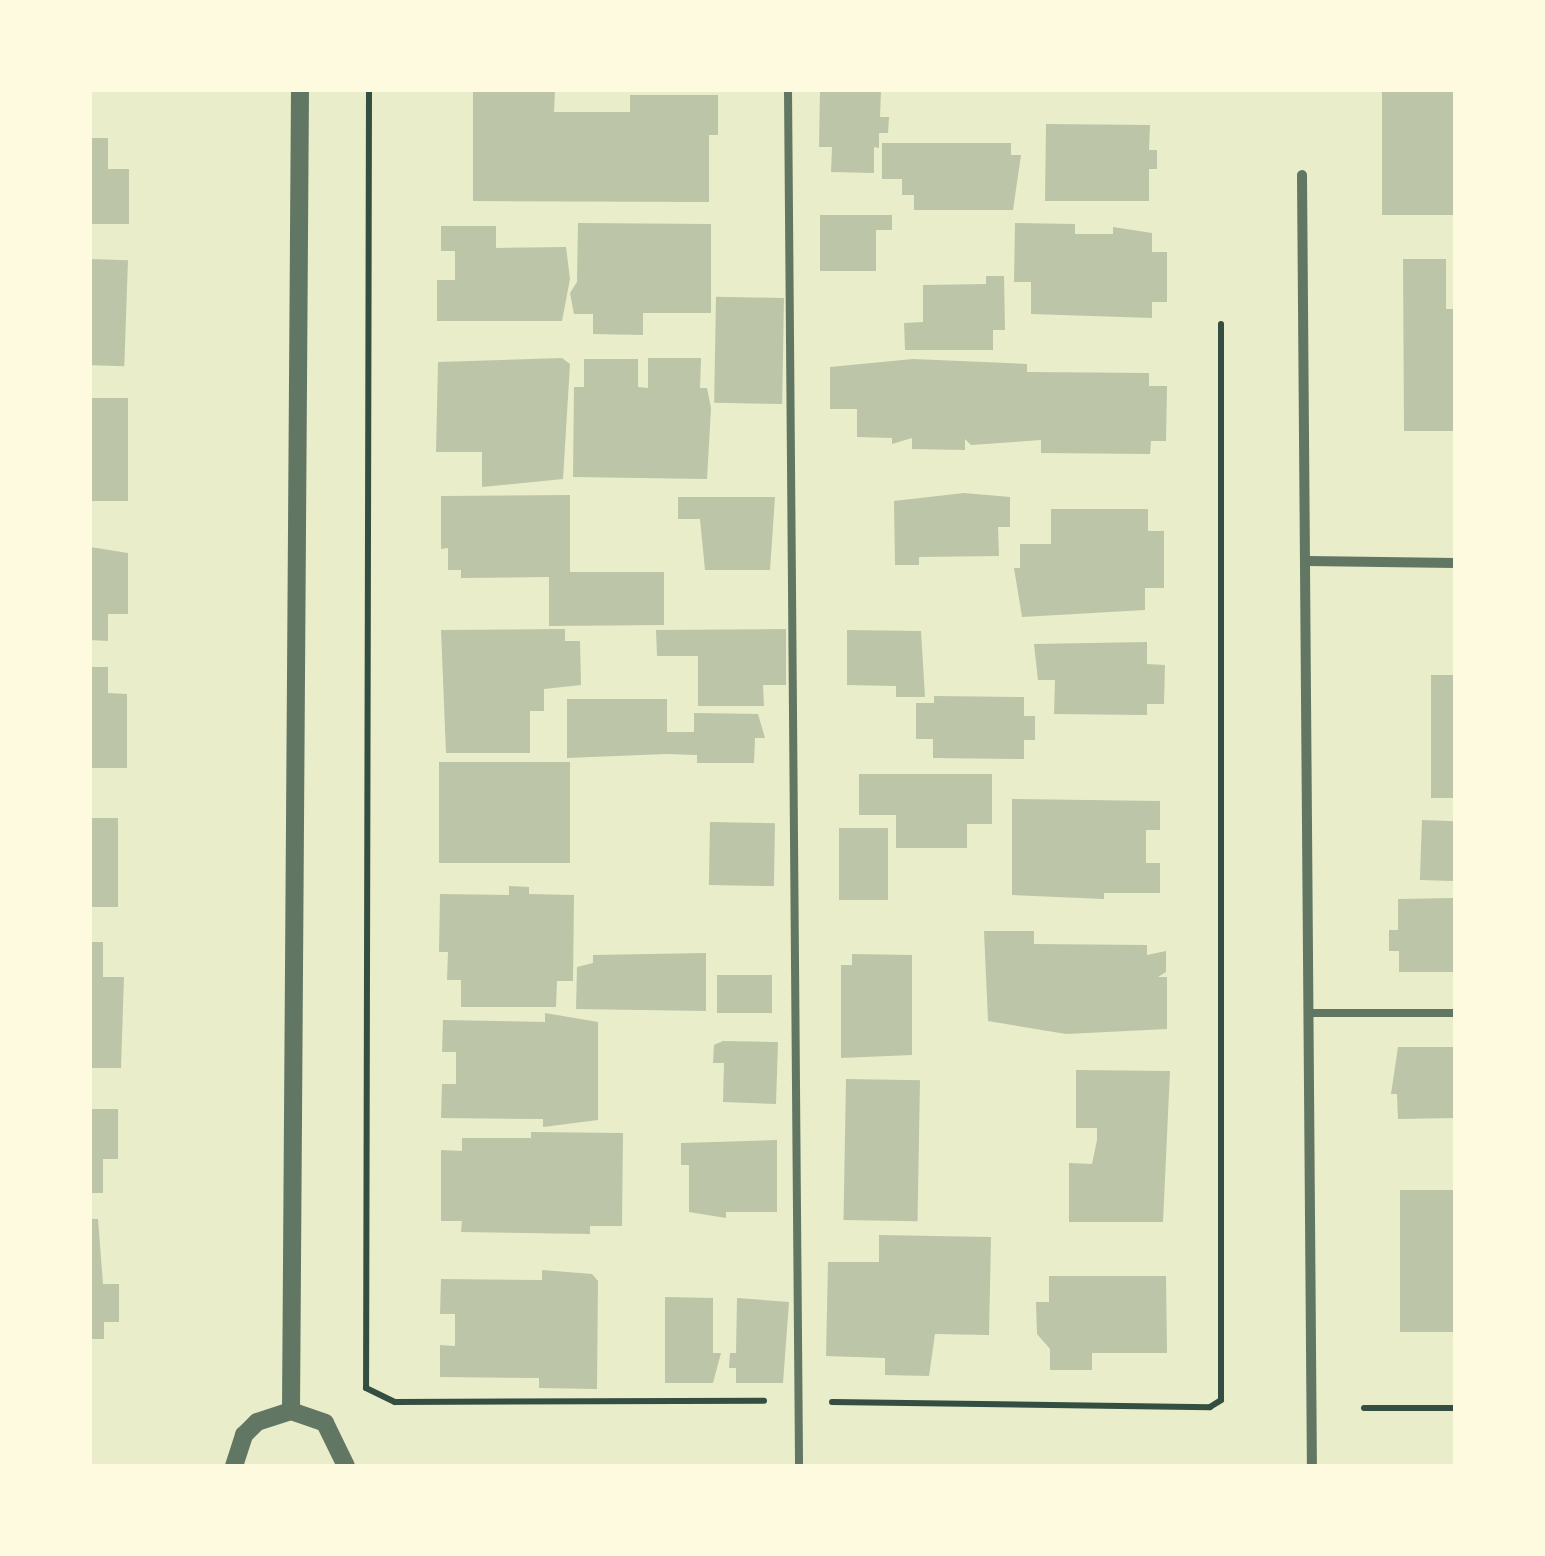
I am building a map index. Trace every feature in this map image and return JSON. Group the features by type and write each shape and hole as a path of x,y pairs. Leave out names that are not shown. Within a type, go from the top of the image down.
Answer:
{"street":[{"path":"291,1411 300,90"},
{"path":"1302,175 1308,561 1312,1466"},
{"path":"1308,561 1455,563"},
{"path":"234,1466 244,1435 257,1422 291,1411 325,1423 346,1466"}],"lane":[{"path":"788,90 798,1466"},
{"path":"1310,1012 1455,1013"}],"path":[{"path":"1364,1408 1455,1408"}],"building":[{"path":"473,90 555,90 554,112 630,112 630,95 718,95 718,135 709,135 709,202 473,201"},
{"path":"820,90 881,90 880,117 889,117 888,133 879,133 879,148 874,147 874,173 831,172 832,147 819,147"},
{"path":"1382,90 1455,90 1455,215 1382,215"},
{"path":"1046,124 1150,125 1149,150 1157,150 1157,169 1149,169 1149,201 1045,201"},
{"path":"90,138 108,138 108,169 129,169 129,224 90,224"},
{"path":"882,143 1011,143 1011,155 1021,155 1013,210 914,210 914,195 902,195 902,179 882,179"},
{"path":"820,215 892,215 892,230 876,230 876,271 820,271"},
{"path":"578,223 711,224 711,313 643,313 643,335 593,334 593,314 574,314 570,293 577,282"},
{"path":"1015,223 1075,224 1075,234 1113,234 1113,227 1152,233 1152,252 1167,252 1167,302 1152,302 1152,318 1031,314 1031,282 1014,282"},
{"path":"441,226 496,226 496,248 566,247 570,279 562,321 437,321 437,280 455,280 455,251 441,251"},
{"path":"90,259 128,260 124,366 90,365"},
{"path":"1403,259 1446,259 1446,309 1455,309 1455,431 1404,431"},
{"path":"986,276 1004,276 1005,330 993,330 993,350 905,350 904,323 923,322 923,285 986,284"},
{"path":"716,297 784,298 782,404 714,403"},
{"path":"562,358 570,364 563,479 482,487 482,452 436,452 438,362"},
{"path":"648,358 701,358 700,388 707,388 711,408 707,479 573,477 574,387 584,387 584,359 638,359 638,387 648,388"},
{"path":"913,359 1027,364 1027,372 1149,373 1149,386 1167,386 1166,441 1151,441 1150,454 1041,453 1041,440 971,445 965,439 965,450 912,449 912,438 892,444 892,438 857,437 857,409 830,409 830,367"},
{"path":"90,398 128,398 128,501 90,501"},
{"path":"964,493 1010,497 1010,527 998,527 999,556 919,557 919,565 895,565 894,501"},
{"path":"570,495 570,572 664,572 664,625 549,626 549,577 461,578 461,570 448,570 448,548 441,549 441,496"},
{"path":"678,497 775,497 770,570 705,570 700,519 678,519"},
{"path":"1051,509 1148,509 1148,531 1164,531 1164,588 1145,588 1145,610 1022,617 1014,568 1020,568 1020,544 1051,544"},
{"path":"90,547 128,553 128,614 108,614 108,641 90,640"},
{"path":"565,629 565,641 580,641 581,685 544,689 544,711 530,711 530,753 446,753 441,630"},
{"path":"786,629 786,685 763,685 764,706 698,706 698,656 657,656 656,630"},
{"path":"847,630 921,631 925,697 896,697 896,686 847,685"},
{"path":"1147,642 1147,664 1165,665 1164,704 1147,704 1147,715 1054,714 1055,680 1038,680 1034,644"},
{"path":"90,667 108,667 108,693 127,694 127,768 90,768"},
{"path":"1431,675 1455,675 1455,798 1431,798"},
{"path":"934,696 1024,697 1024,716 1035,716 1035,740 1024,740 1024,759 933,758 933,739 916,739 916,703 934,703"},
{"path":"567,699 667,699 667,732 694,732 694,713 758,714 765,738 755,738 754,763 697,763 697,755 666,754 567,758"},
{"path":"439,762 570,762 570,863 439,863"},
{"path":"859,774 992,774 992,824 967,824 967,848 896,848 896,815 859,815"},
{"path":"1012,799 1160,801 1160,830 1146,830 1146,863 1160,863 1160,893 1104,893 1104,899 1012,895"},
{"path":"90,818 118,818 118,907 90,907"},
{"path":"1422,820 1455,821 1453,881 1420,880"},
{"path":"710,822 775,823 774,886 709,885"},
{"path":"839,828 888,828 888,900 839,900"},
{"path":"509,886 529,887 529,894 574,895 573,981 557,981 556,1007 461,1007 461,980 447,980 448,952 439,952 440,894 509,895"},
{"path":"1455,898 1455,972 1399,972 1399,951 1389,951 1389,930 1398,930 1398,899"},
{"path":"984,931 1034,931 1034,944 1147,945 1147,955 1166,951 1166,972 1158,977 1167,977 1167,1029 1066,1034 988,1021"},
{"path":"90,942 103,942 103,977 124,977 121,1068 90,1068"},
{"path":"706,953 706,1011 576,1009 577,967 593,963 593,955"},
{"path":"852,954 912,955 912,1055 841,1058 841,965 852,965"},
{"path":"717,975 772,975 772,1013 717,1013"},
{"path":"545,1013 598,1022 598,1120 543,1127 543,1119 441,1118 442,1084 456,1084 456,1052 442,1052 443,1020 545,1022"},
{"path":"723,1041 778,1042 776,1104 723,1102 724,1063 713,1063 714,1045"},
{"path":"1398,1047 1455,1047 1455,1118 1398,1119 1397,1094 1391,1094"},
{"path":"1076,1070 1170,1071 1163,1222 1069,1222 1069,1163 1092,1164 1097,1140 1097,1128 1076,1128"},
{"path":"846,1079 920,1080 918,1221 844,1220"},
{"path":"90,1109 118,1109 118,1159 103,1159 103,1193 90,1193"},
{"path":"531,1132 623,1133 622,1226 590,1226 590,1234 461,1232 462,1221 441,1221 441,1150 462,1151 462,1138 531,1138"},
{"path":"777,1140 777,1212 726,1212 726,1218 689,1212 689,1165 681,1165 681,1143"},
{"path":"1400,1190 1455,1190 1455,1332 1400,1332"},
{"path":"90,1219 98,1219 103,1284 119,1284 119,1322 104,1322 104,1339 90,1339"},
{"path":"879,1235 991,1237 989,1335 935,1334 929,1376 885,1375 885,1358 826,1356 828,1262 879,1262"},
{"path":"542,1270 592,1274 598,1281 597,1389 539,1388 539,1378 440,1377 440,1345 455,1346 455,1314 440,1314 441,1279 542,1280"},
{"path":"1049,1276 1166,1276 1167,1353 1092,1353 1092,1370 1050,1370 1050,1349 1037,1334 1036,1302 1049,1302"},
{"path":"665,1297 713,1298 713,1353 721,1353 713,1383 665,1383"},
{"path":"737,1298 789,1302 783,1383 736,1383 736,1368 729,1368 730,1353 736,1353"}]}
